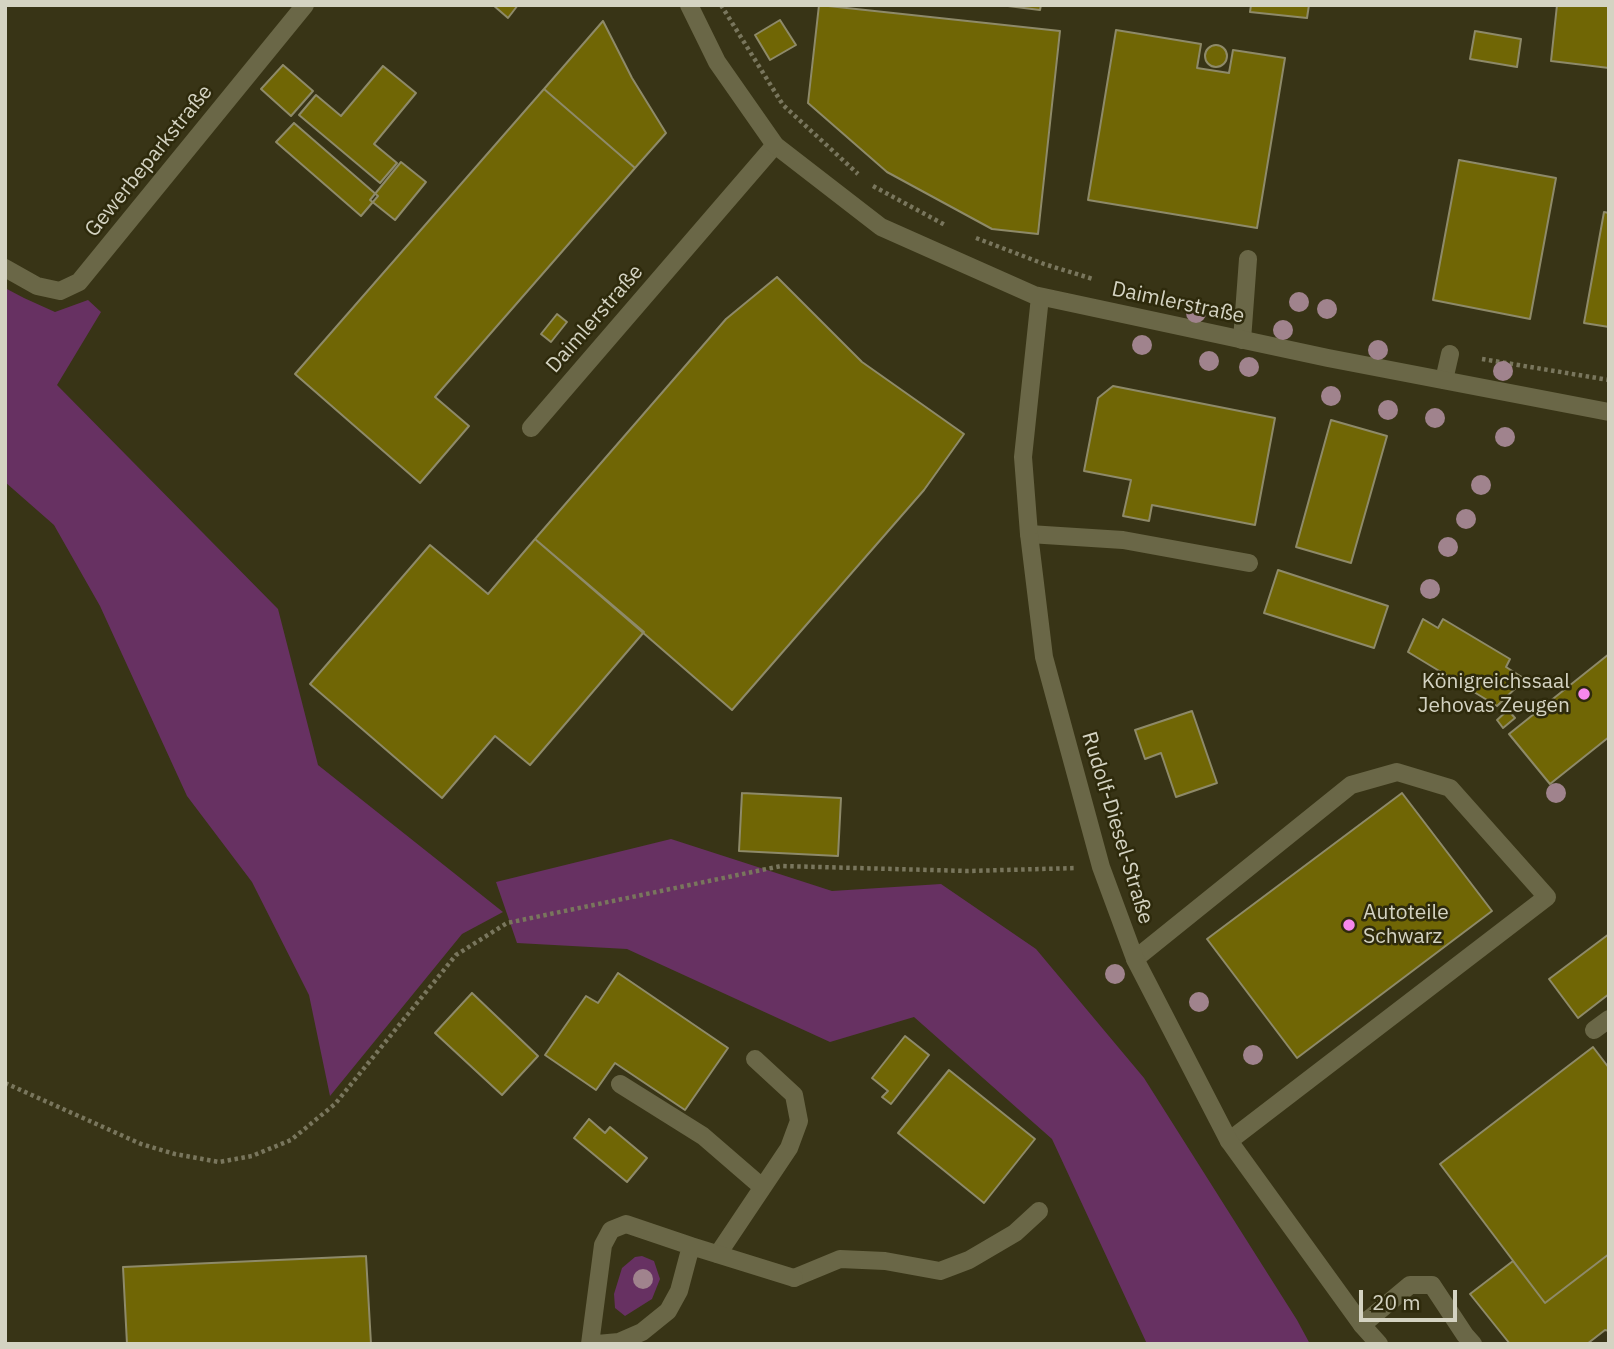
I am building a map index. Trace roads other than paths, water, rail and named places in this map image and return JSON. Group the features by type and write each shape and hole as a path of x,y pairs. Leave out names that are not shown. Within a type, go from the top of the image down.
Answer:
{"street":[{"name":"Gewerbeparkstraße","path":"5,268 37,286 60,292 79,282 305,5"},
{"name":"Daimlerstraße","path":"689,5 716,62 775,145 881,227 1040,297 1242,340 1609,412"},
{"name":"Daimlerstraße","path":"531,428 775,145"},
{"path":"1242,340 1248,259"},
{"name":"Rudolf-Diesel-Straße","path":"1040,297 1023,457 1029,534 1044,657 1101,867 1135,959 1229,1141 1362,1325 1379,1344"},
{"path":"1444,380 1450,354"},
{"path":"1029,534 1123,540 1249,563"},
{"path":"1135,959 1351,785 1397,772 1450,788 1547,897 1229,1141"},
{"path":"718,1254 789,1148 799,1121 794,1095 755,1059"},
{"path":"620,1084 703,1136 762,1187"},
{"path":"590,1344 603,1245 611,1230 626,1224 794,1278 840,1259 885,1261 940,1271 969,1260 1015,1233 1039,1211"},
{"path":"597,1344 619,1342 642,1332 668,1311 679,1291 691,1246"},
{"path":"1362,1325 1410,1285 1432,1285 1472,1344"}],"place":[{"name":"Königreichssaal Jehovas Zeugen","path":"1584,694"},
{"name":"Autoteile Schwarz","path":"1349,925"}]}
